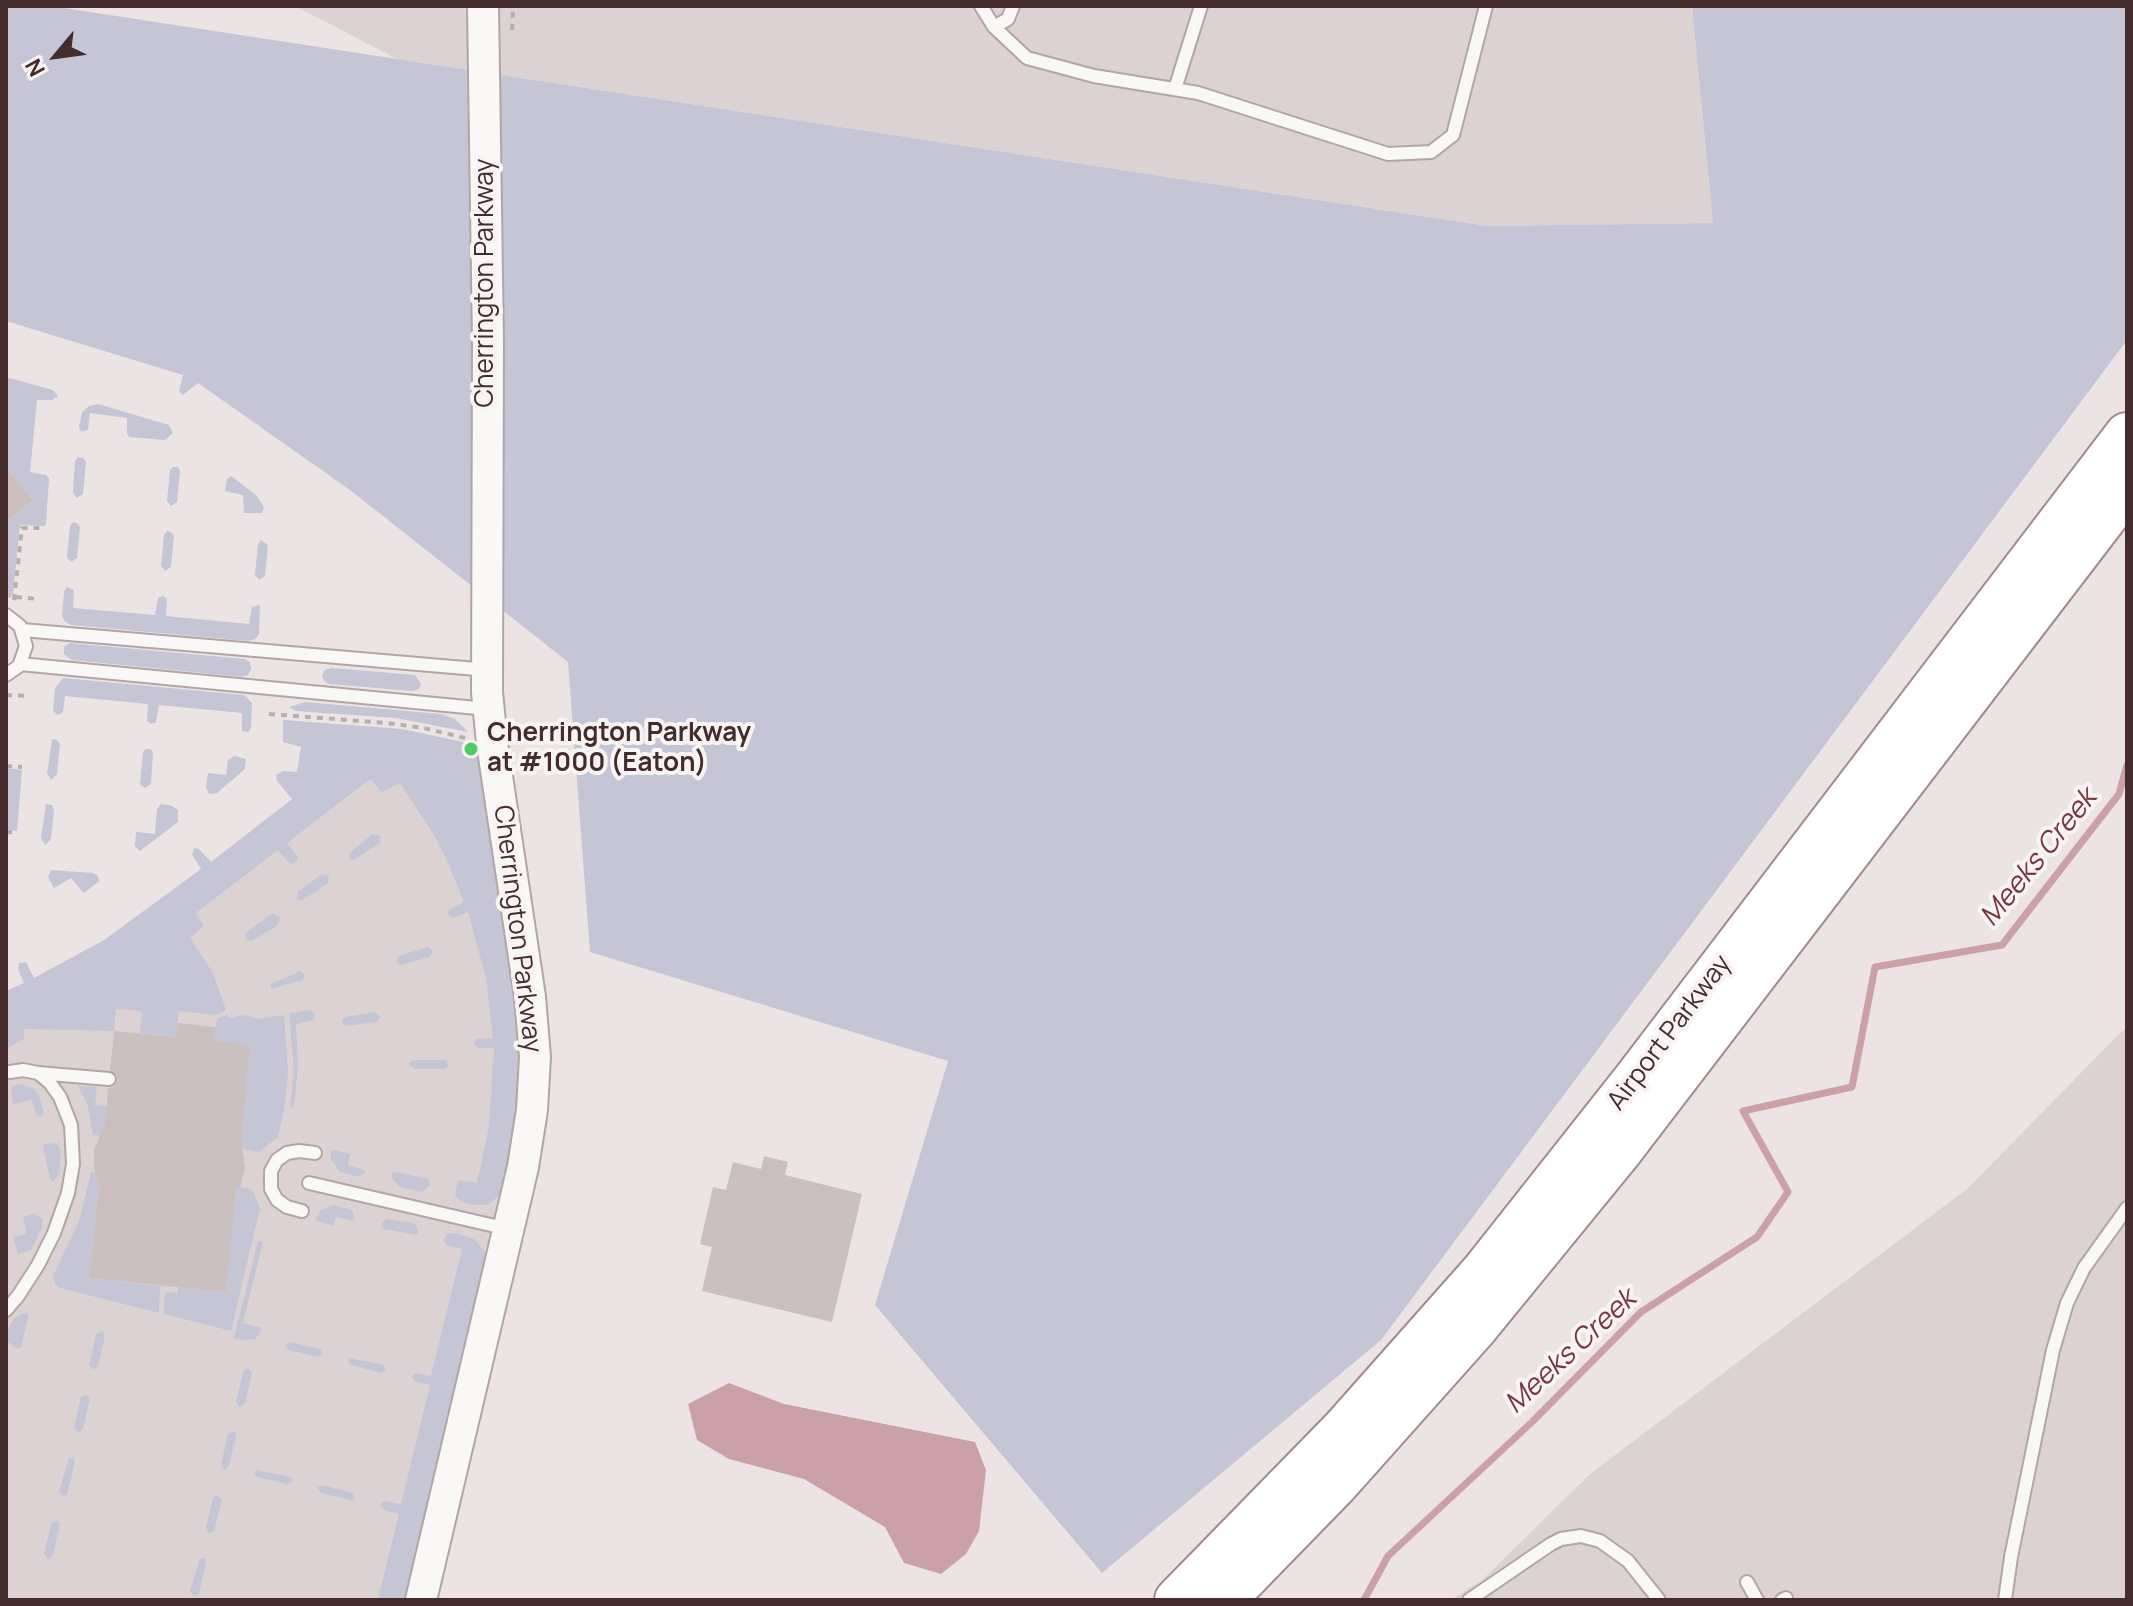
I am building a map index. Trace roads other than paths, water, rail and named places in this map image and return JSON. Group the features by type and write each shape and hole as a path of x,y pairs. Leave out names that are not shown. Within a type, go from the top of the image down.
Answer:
{"highway":[{"name":"Airport Parkway","path":"1177,1600 1345,1428 1485,1270 1636,1079 2127,435"},
{"name":"Airport Parkway","path":"1223,1600 1335,1485 1475,1328 1622,1148 2127,488"}],"street":[{"name":"Cherrington Parkway","path":"421,1600 529,1134 535,1057 530,997 489,709 483,6"}],"lane":[{"path":"981,6 994,27 1027,58 1094,76 1198,93 1388,154 1431,152 1453,135 1486,6"},
{"path":"994,27 1008,19 1013,6"},
{"path":"1175,89 1201,6"},
{"path":"6,615 22,630 26,646 20,664 6,675"},
{"path":"22,630 488,670"},
{"path":"20,664 489,709"},
{"path":"10,1072 23,1070 109,1079"},
{"path":"6,1310 18,1296 50,1241 68,1193 73,1164 67,1110 50,1083 38,1073"},
{"path":"302,1211 277,1200 271,1189 271,1171 277,1160 287,1153 315,1153"},
{"path":"309,1183 508,1229"},
{"path":"2005,1600 2053,1350 2067,1303 2084,1268 2127,1208"},
{"path":"1469,1600 1551,1544 1581,1536 1600,1541 1628,1561 1659,1600"},
{"path":"1747,1582 1757,1600"}],"waterway":[{"name":"Meeks Creek","path":"1364,1600 1388,1556 1532,1422 1641,1312 1757,1237 1788,1192 1743,1111 1852,1087 1875,967 2002,945 2119,794 2127,765"}],"place":[{"name":"Cherrington Parkway at #1000 (Eaton)","path":"471,749"}]}
